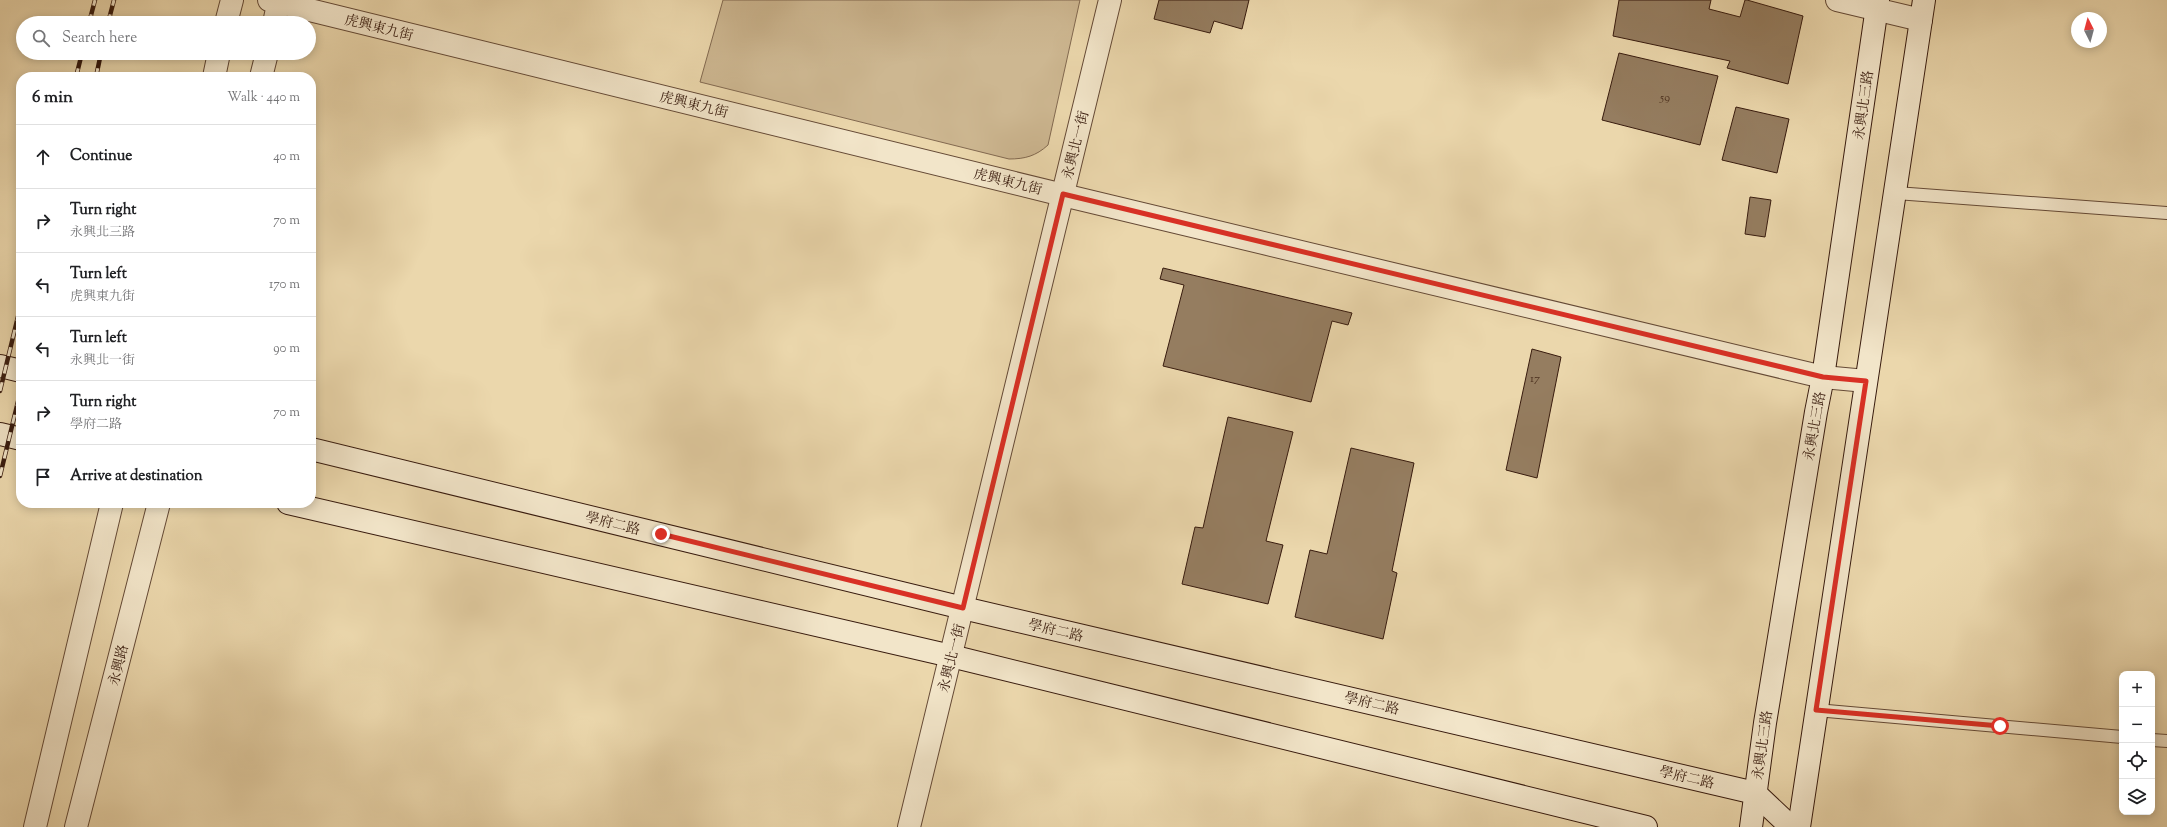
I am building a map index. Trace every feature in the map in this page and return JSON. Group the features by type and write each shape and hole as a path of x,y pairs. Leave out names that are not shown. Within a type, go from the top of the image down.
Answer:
{"street":[{"path":"228,16 232,0"},
{"name":"永興北一街","path":"910,827 1110,0"},
{"path":"1799,827 1866,381 1896,193 1922,10 1837,0"},
{"name":"永興北三路","path":"1751,827 1766,715 1823,377 1877,5"},
{"name":"虎興東九街","path":"275,6 1823,377 1866,381"},
{"path":"215,72 218,60"},
{"path":"262,72 265,60"},
{"path":"0,366 16,370"},
{"path":"0,434 16,438"},
{"name":"學府二路","path":"316,450 963,608 1756,793"},
{"path":"35,827 111,508"},
{"name":"永興路","path":"76,827 158,508"},
{"path":"310,508 951,656 1646,827"},
{"path":"1756,793 1791,827"}],"lane":[{"path":"1896,193 2167,213"},
{"path":"1816,710 2119,737"},
{"path":"2155,740 2167,741"}],"shaded area":[{"path":"723,0 1080,0 1048,145 1039,152 1030,156 1009,159 700,82"}],"building":[{"path":"1159,0 1249,0 1242,29 1214,21 1210,33 1154,19"},
{"path":"1619,0 1711,0 1709,9 1740,17 1745,0 1747,0 1803,16 1788,84 1727,68 1730,61 1613,36"},
{"path":"1619,53 1718,76 1700,145 1602,120"},
{"path":"1736,107 1789,119 1777,173 1722,160"},
{"path":"1750,197 1771,200 1765,237 1745,234"},
{"path":"1163,268 1352,313 1348,325 1332,321 1311,402 1163,366 1184,285 1160,279"},
{"path":"1532,349 1561,357 1537,478 1506,470"},
{"path":"1228,417 1293,432 1266,541 1283,545 1268,604 1182,584 1195,527 1203,528"},
{"path":"1351,448 1414,463 1392,571 1397,573 1383,639 1295,617 1310,550 1327,554"}],"railway":[{"path":"91,16 95,0"},
{"path":"110,16 114,0"},
{"path":"77,72 80,60"},
{"path":"97,72 100,60"},
{"path":"0,391 16,325"},
{"path":"0,476 16,410"}],"route":[{"path":"661,534 963,608 1063,194 1823,377 1866,381 1816,710 2000,726"}]}
